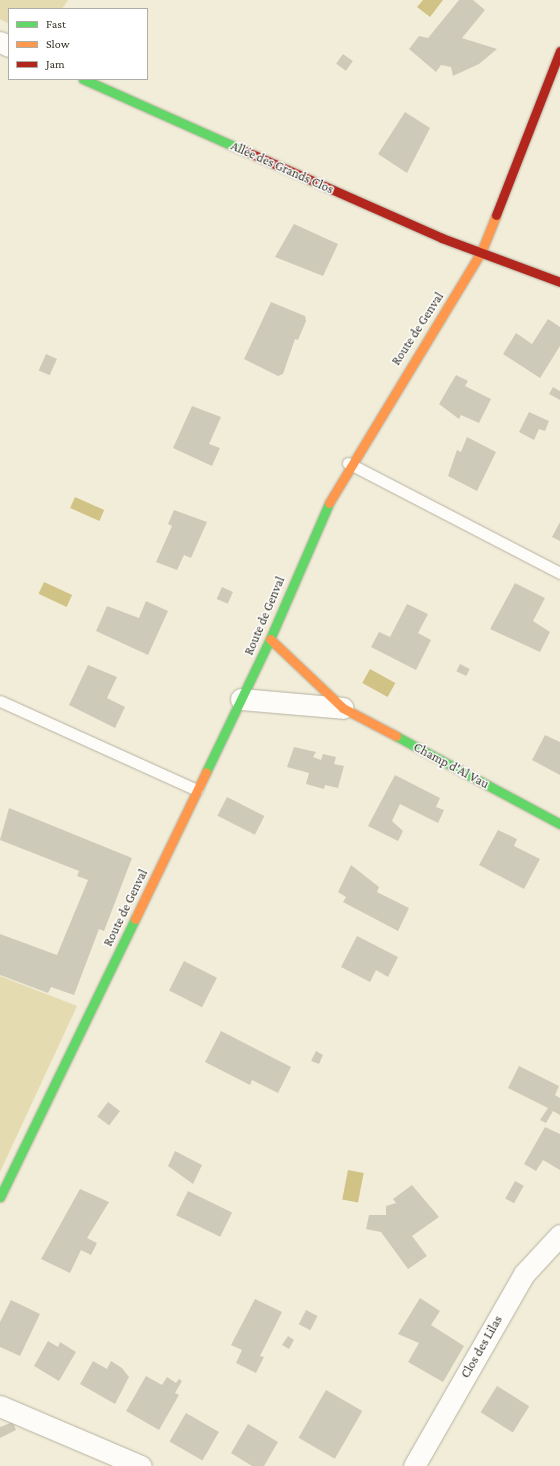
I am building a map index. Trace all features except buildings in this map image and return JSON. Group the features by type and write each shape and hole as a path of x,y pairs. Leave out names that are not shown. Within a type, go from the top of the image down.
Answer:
{"main road":[{"name":"Route de Genval","path":"0,1197 270,640 348,463 482,250 560,51"},
{"name":"Allée des Grands Clos","path":"85,80 442,238 482,250 506,263 560,282"},
{"name":"Champ d'Al Vau","path":"270,640 343,708 560,824"}],"street":[{"name":"Champ d'Al Vau","path":"241,700 343,708"},
{"name":"Clos des Lilas","path":"414,1466 524,1274 560,1235"},
{"path":"0,1406 141,1466"}],"lane":[{"path":"348,463 560,573"},
{"path":"0,702 197,790"}],"shaded area":[{"path":"0,0 68,0 63,8 8,8 8,23 0,19"},
{"path":"423,0 443,0 430,17 417,7"},
{"path":"75,497 104,510 99,521 70,508"},
{"path":"44,582 72,595 67,607 39,594"},
{"path":"370,669 395,683 388,697 362,683"},
{"path":"0,976 77,1006 0,1172"},
{"path":"348,1170 364,1173 358,1203 342,1199"}],"traffic: fast":[{"path":"85,80 245,151"},
{"path":"206,772 270,639 329,503"},
{"path":"396,736 560,824"},
{"path":"0,1197 135,919"}],"traffic: slow":[{"path":"329,503 482,250 496,215"},
{"path":"270,639 343,708 396,736"},
{"path":"135,919 206,772"}],"traffic: jam":[{"path":"496,215 560,51"},
{"path":"245,151 442,238 560,282"}]}
